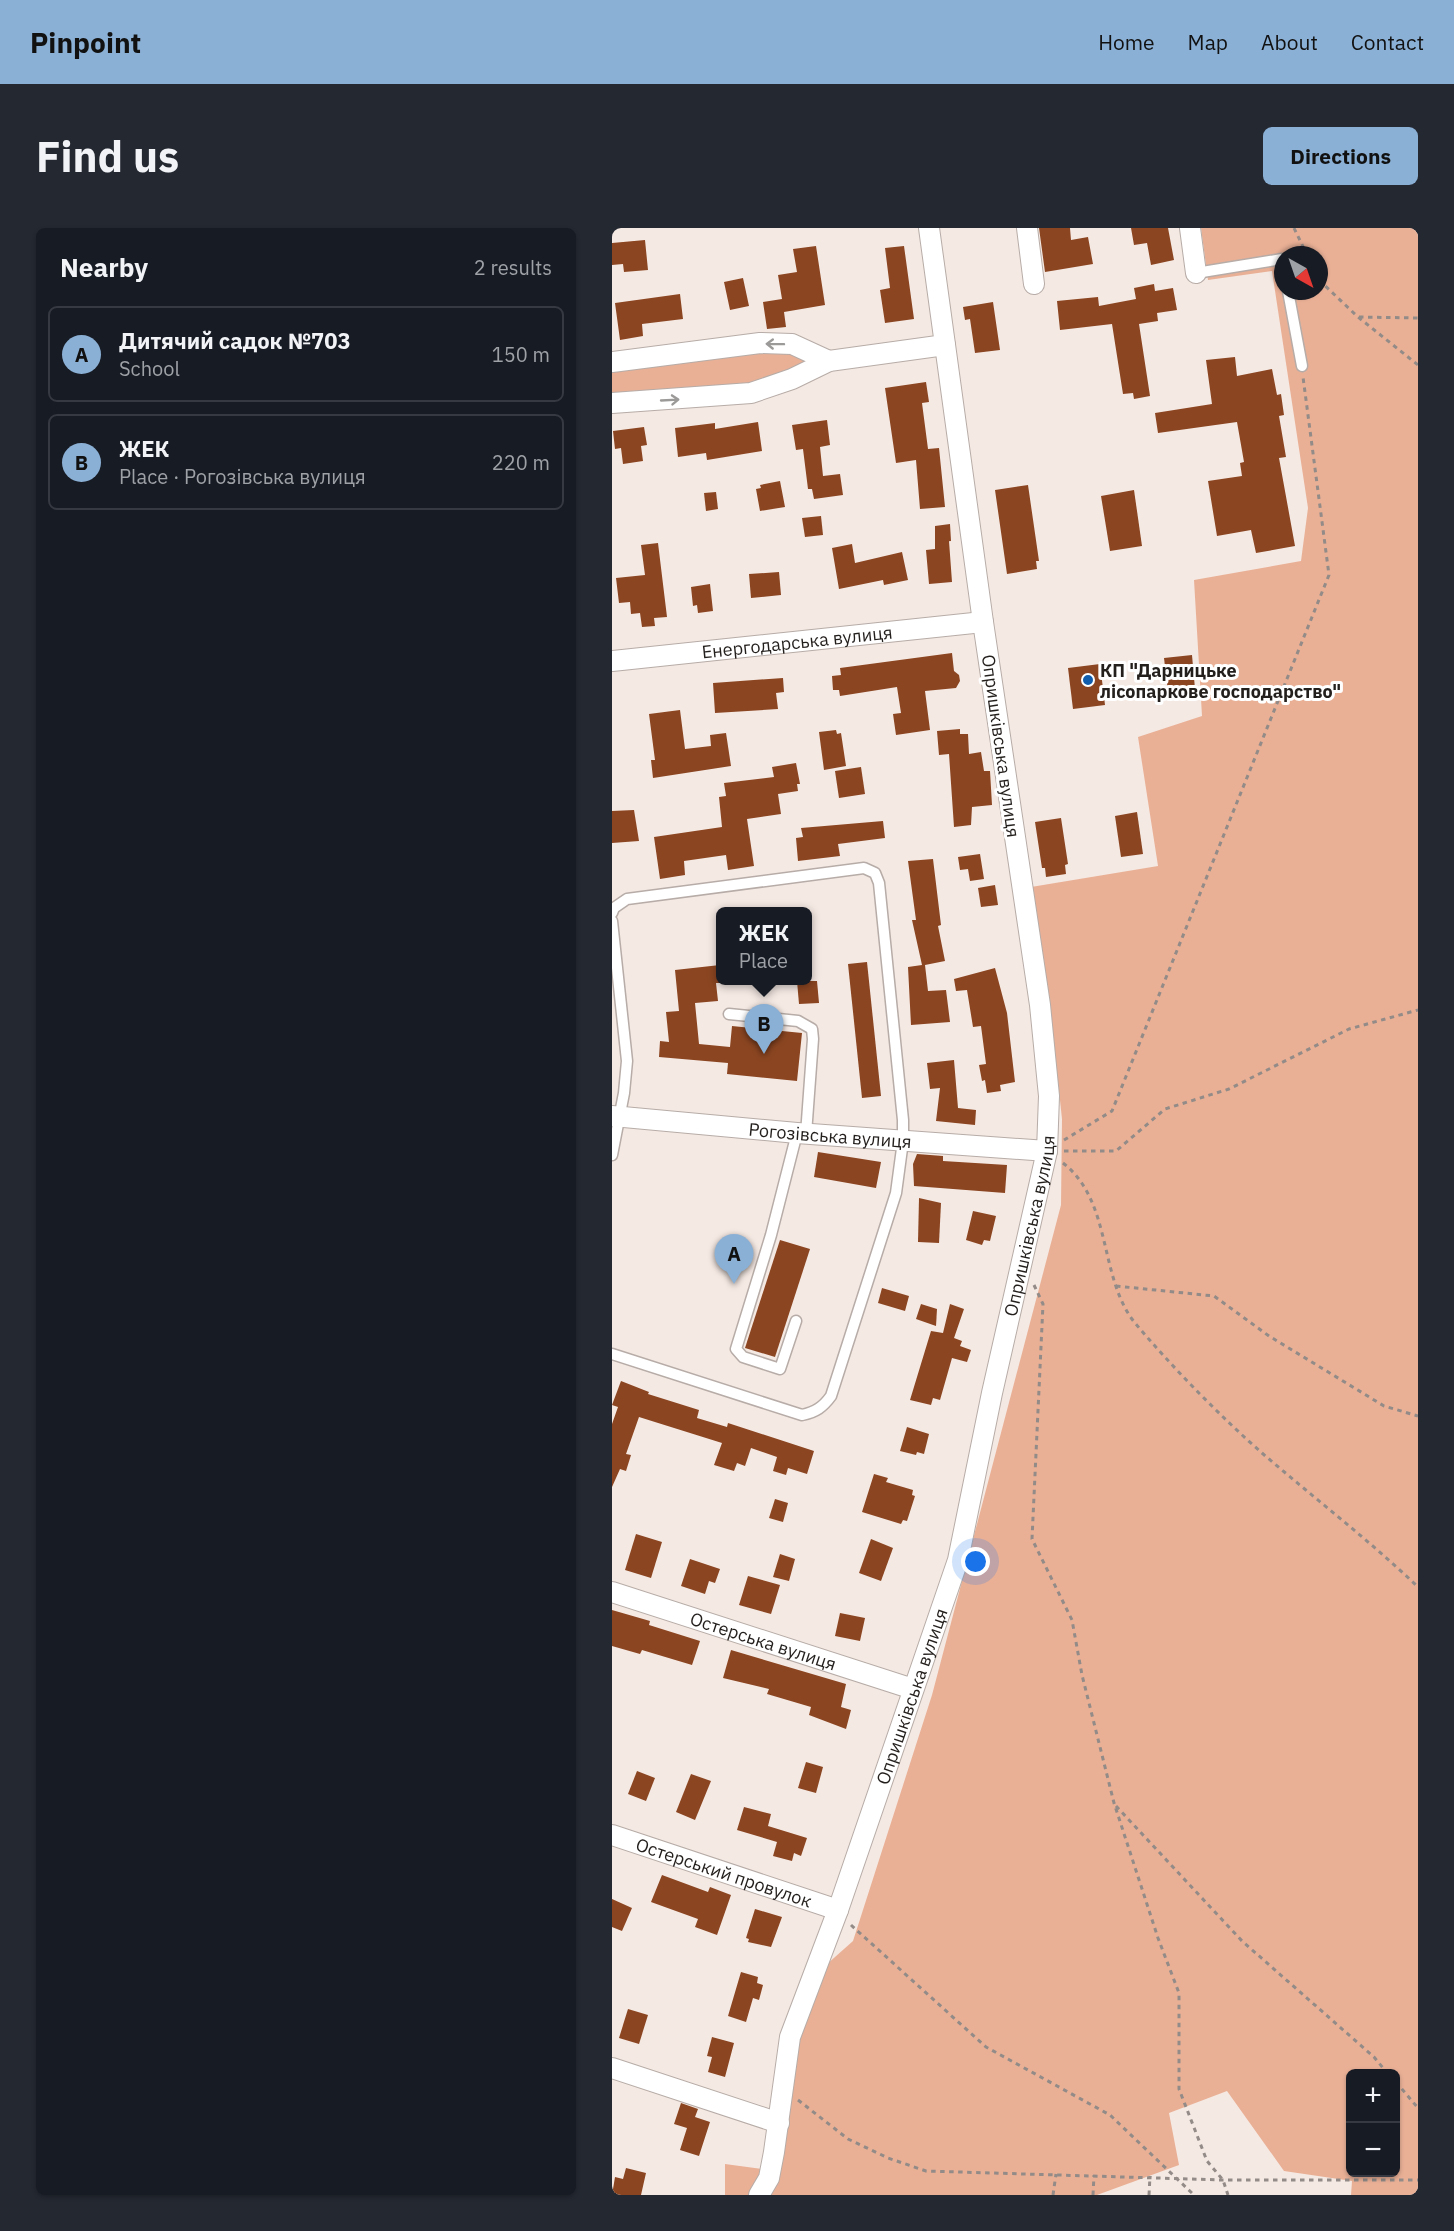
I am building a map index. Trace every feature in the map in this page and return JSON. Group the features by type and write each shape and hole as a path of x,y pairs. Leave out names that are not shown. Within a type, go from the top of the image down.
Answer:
{"street":[{"name":"Опришківська вулиця","path":"759,2195 769,2178 790,2037 838,1910 958,1560 1047,1151 1049,1096 1040,1005 983,622 930,228"},
{"path":"1027,228 1034,284"},
{"path":"1190,228 1196,273"},
{"path":"612,362 760,343 792,344 830,361"},
{"path":"612,403 751,393 792,379 830,361 945,345"},
{"name":"Енергодарська вулиця","path":"612,661 983,622"},
{"name":"Рогозівська вулиця","path":"616,1116 801,1134 1047,1151"},
{"name":"Остерська вулиця","path":"612,1592 913,1689"},
{"name":"Остерський провулок","path":"612,1835 838,1910"},
{"path":"612,2068 779,2123"}],"lane":[{"path":"1196,273 1274,260"},
{"path":"1290,300 1302,366"},
{"path":"612,913 614,908 627,899 864,868 875,873 879,883 903,1120 903,1141 896,1192 831,1396 824,1405 814,1412 802,1415 612,1354"},
{"path":"612,921 627,1061 616,1116 612,1155"},
{"path":"729,1014 798,1021 812,1029 813,1039 801,1134 736,1349 743,1357 780,1369 796,1321"}],"path":[{"path":"1294,228 1303,246"},
{"path":"1328,289 1358,317 1418,365"},
{"path":"1358,317 1418,318"},
{"path":"1047,1151 1112,1111 1329,575 1302,366"},
{"path":"1047,1151 1116,1151 1166,1109 1229,1089 1349,1029 1418,1010"},
{"path":"1047,1151 1071,1170 1086,1192 1098,1216 1116,1286 1134,1321 1261,1452 1418,1587"},
{"path":"1022,1260 1043,1304 1032,1539 1072,1620 1082,1675 1113,1803 1179,1993 1179,2089 1208,2161 1223,2180 1228,2195"},
{"path":"1116,1286 1214,1296 1269,1336 1383,1406 1418,1416"},
{"path":"1113,1803 1242,1941 1374,2057 1384,2069"},
{"path":"838,1910 855,1931 986,2047 1110,2115 1178,2177 1194,2195"},
{"path":"1400,2088 1418,2108"},
{"path":"784,2089 848,2139 888,2158 926,2171 1223,2180 1418,2180"},
{"path":"1053,2195 1056,2174"},
{"path":"1093,2195 1094,2175"},
{"path":"1149,2195 1150,2176"}],"shaded area":[{"path":"1201,228 1418,228 1418,2195 1351,2195 1352,2181 1284,2171 1227,2091 1169,2113 1179,2165 1097,2195 725,2195 725,2164 777,2171 798,2038 826,1965 853,1941 932,1695 1061,1205 1062,1119 1048,989 1031,887 1158,866 1138,737 1202,716 1194,580 1301,561 1308,508 1276,300 1328,300 1328,246 1274,246 1274,284 1272,271 1208,280"},
{"path":"762,350 789,352 811,362 752,388 612,398 612,369"}],"building":[{"path":"1039,228 1070,228 1071,240 1088,237 1093,264 1045,272"},
{"path":"1131,228 1168,228 1174,260 1151,265 1147,243 1134,245"},
{"path":"645,240 648,270 624,272 623,264 612,265 612,243"},
{"path":"816,246 825,305 784,312 786,327 767,329 763,302 782,299 778,275 797,272 793,249"},
{"path":"904,246 914,319 885,323 880,290 890,288 885,248"},
{"path":"743,278 749,306 730,310 724,282"},
{"path":"1154,284 1155,291 1173,288 1177,310 1157,313 1158,321 1139,324 1150,396 1134,399 1133,393 1123,394 1112,324 1060,330 1057,301 1098,297 1099,306 1136,299 1134,288"},
{"path":"680,294 683,319 642,324 643,336 620,340 615,303"},
{"path":"993,302 1000,350 975,353 970,319 965,320 963,307"},
{"path":"1235,357 1237,376 1272,369 1277,395 1281,394 1284,415 1279,416 1286,457 1279,458 1295,546 1256,553 1251,530 1217,536 1208,481 1242,476 1240,463 1244,462 1237,422 1158,433 1155,413 1212,404 1206,360"},
{"path":"926,382 929,402 922,403 928,449 939,448 945,507 920,509 916,460 896,463 885,388"},
{"path":"827,420 830,445 820,447 823,476 840,474 843,495 814,499 812,489 808,489 803,449 796,450 792,425"},
{"path":"758,422 762,451 707,460 706,453 678,457 675,428 715,423 715,429"},
{"path":"644,427 647,445 641,446 643,461 623,464 621,448 615,449 613,431"},
{"path":"780,481 785,507 760,511 756,489 761,488 760,485"},
{"path":"1028,485 1039,561 1036,561 1037,569 1007,574 995,490"},
{"path":"1134,490 1142,546 1110,551 1101,496"},
{"path":"716,492 718,509 706,511 704,493"},
{"path":"821,516 823,535 805,537 802,518"},
{"path":"950,524 951,541 949,541 952,582 929,584 926,550 935,549 935,526"},
{"path":"658,543 667,617 654,618 655,626 642,627 640,613 631,614 630,602 619,603 616,578 645,575 641,545"},
{"path":"852,544 855,563 902,552 908,580 884,585 883,580 839,589 832,548"},
{"path":"779,572 781,595 751,598 749,574"},
{"path":"710,584 713,611 698,613 697,605 693,606 691,587"},
{"path":"952,653 954,671 959,675 960,681 956,688 925,691 930,730 896,735 893,714 901,713 897,687 840,696 839,690 833,690 832,676 841,675 840,668"},
{"path":"1192,655 1195,689 1168,692 1164,658"},
{"path":"1100,664 1105,705 1073,709 1068,668"},
{"path":"783,678 784,692 776,693 778,709 715,713 713,683"},
{"path":"680,710 685,749 711,746 710,735 726,733 731,766 653,778 651,760 655,760 649,714"},
{"path":"960,729 960,734 968,734 969,754 981,752 984,771 990,771 992,805 972,807 971,825 954,827 949,754 939,755 937,731"},
{"path":"836,730 837,734 841,733 846,766 824,770 819,732"},
{"path":"796,763 800,784 797,784 798,791 778,794 781,814 747,819 754,866 728,870 726,855 684,861 685,875 660,879 654,837 722,827 719,797 726,796 724,783 774,777 772,767"},
{"path":"861,767 865,794 839,798 835,771"},
{"path":"634,810 639,841 612,843 612,811"},
{"path":"1137,812 1143,854 1121,857 1115,816"},
{"path":"1061,818 1068,864 1065,865 1066,874 1046,877 1045,868 1042,868 1035,822"},
{"path":"883,821 885,838 838,844 840,856 798,861 796,838 803,837 801,828"},
{"path":"980,854 984,879 970,881 968,869 960,870 958,857"},
{"path":"933,859 941,925 938,926 945,961 925,965 928,991 946,990 950,1022 911,1025 908,967 922,965 912,920 916,920 908,861"},
{"path":"995,885 998,905 981,907 978,888"},
{"path":"867,962 881,1096 862,1098 848,964"},
{"path":"716,965 718,1001 695,1003 699,1044 730,1047 732,1026 802,1033 797,1081 727,1074 728,1063 659,1057 660,1041 669,1042 666,1012 679,1011 675,970"},
{"path":"995,968 1007,1013 1015,1082 1000,1085 1001,1091 987,1093 979,1065 986,1064 981,1026 973,1027 967,990 956,991 954,979"},
{"path":"812,981 817,981 819,1003 799,1004 797,985 812,985"},
{"path":"954,1060 958,1108 976,1110 975,1125 936,1121 940,1088 930,1089 927,1063"},
{"path":"818,1152 881,1162 876,1188 814,1177"},
{"path":"917,1154 943,1156 943,1161 1007,1165 1005,1193 914,1186 913,1164"},
{"path":"919,1198 941,1203 939,1243 918,1242"},
{"path":"973,1211 996,1216 990,1241 984,1240 982,1245 966,1240"},
{"path":"780,1240 810,1249 775,1357 745,1348"},
{"path":"882,1288 909,1296 905,1311 878,1303"},
{"path":"921,1304 937,1309 936,1326 916,1319"},
{"path":"950,1304 964,1309 954,1338 962,1341 960,1346 971,1350 967,1362 952,1358 940,1400 933,1398 931,1405 910,1400 931,1331 943,1333"},
{"path":"621,1381 649,1392 648,1394 699,1410 697,1418 727,1427 728,1423 814,1451 807,1474 788,1468 786,1475 773,1471 777,1457 751,1448 745,1466 737,1463 734,1471 714,1465 722,1443 639,1417 626,1454 631,1455 626,1471 620,1469 612,1487 612,1424 618,1407 612,1405"},
{"path":"907,1427 929,1434 924,1454 917,1452 916,1455 900,1451"},
{"path":"874,1474 888,1478 886,1482 913,1490 912,1495 915,1496 907,1521 903,1520 901,1524 862,1512"},
{"path":"775,1499 788,1503 783,1522 769,1518"},
{"path":"636,1534 662,1542 651,1578 625,1570"},
{"path":"871,1539 893,1548 881,1581 859,1573"},
{"path":"780,1554 795,1559 789,1581 773,1577"},
{"path":"690,1559 720,1569 715,1583 709,1581 705,1594 681,1586"},
{"path":"748,1576 780,1585 771,1614 739,1605"},
{"path":"612,1610 650,1621 649,1625 700,1641 692,1665 642,1650 640,1654 612,1646"},
{"path":"840,1613 865,1618 860,1641 835,1636"},
{"path":"731,1650 846,1684 841,1707 851,1710 846,1729 809,1715 811,1707 767,1694 769,1689 723,1678"},
{"path":"806,1762 823,1767 816,1793 798,1788"},
{"path":"637,1771 655,1778 646,1801 628,1794"},
{"path":"691,1774 711,1781 695,1820 676,1812"},
{"path":"744,1807 771,1814 768,1826 807,1838 801,1856 794,1853 792,1861 773,1856 777,1842 737,1830"},
{"path":"662,1875 708,1892 710,1887 731,1895 717,1935 695,1927 698,1919 651,1902"},
{"path":"612,1899 632,1908 622,1931 612,1927"},
{"path":"755,1909 782,1917 771,1947 748,1942 749,1939 746,1938"},
{"path":"741,1972 758,1977 757,1983 763,1985 759,2000 753,1998 746,2022 728,2016"},
{"path":"628,2009 648,2015 639,2044 619,2038"},
{"path":"712,2037 734,2043 725,2077 708,2072 712,2057 707,2056"},
{"path":"681,2103 698,2109 695,2117 710,2122 699,2156 680,2150 687,2128 674,2124"},
{"path":"626,2168 646,2173 641,2195 612,2195 615,2177 623,2179"}],"place":[{"name":"КП \"Дарницьке лісопаркове господарство\"","path":"1088,680"},
{"name":"ЖЕК","path":"764,1054"},
{"name":"Дитячий садок №703","path":"734,1284"}]}
